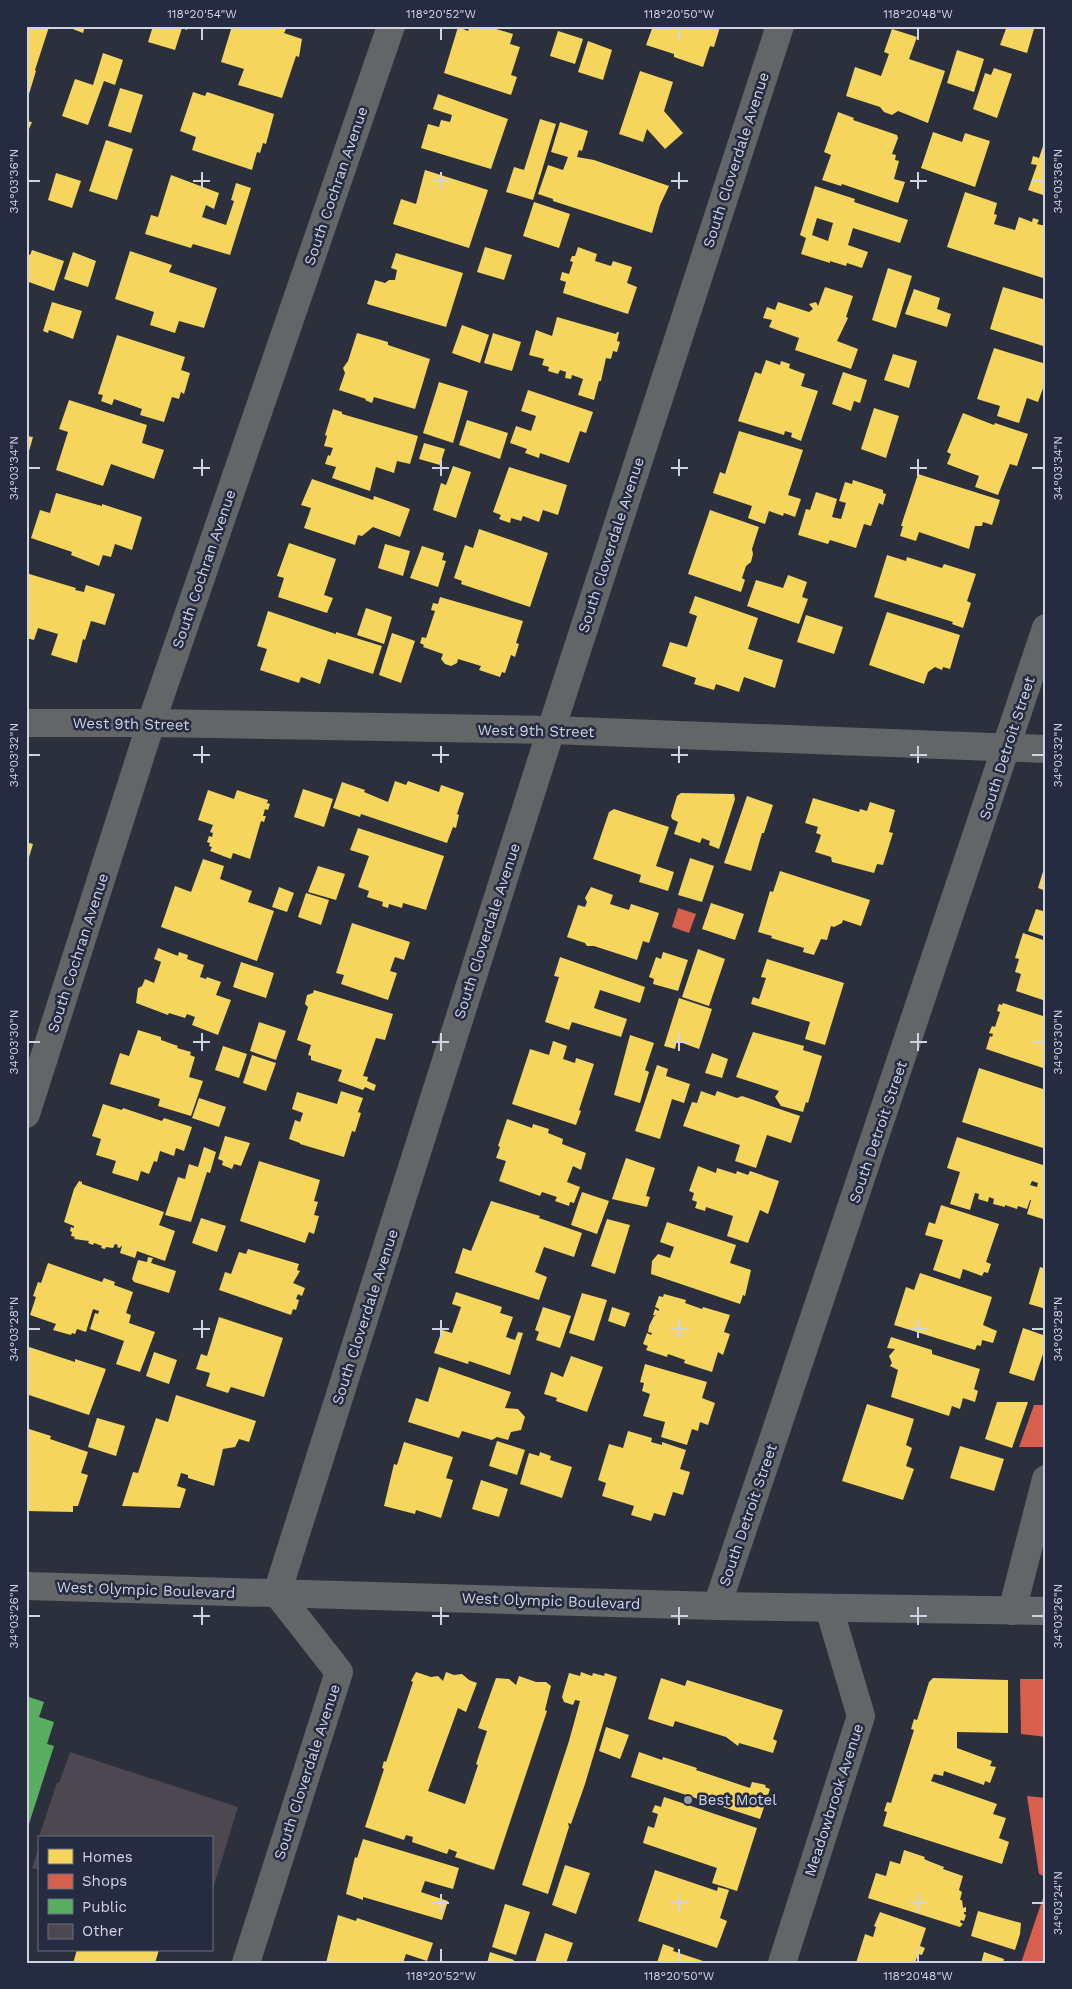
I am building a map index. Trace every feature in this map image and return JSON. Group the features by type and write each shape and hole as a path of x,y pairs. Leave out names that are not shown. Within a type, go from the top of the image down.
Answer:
{"main road":[{"name":"West Olympic Boulevard","path":"26,1586 717,1606 1046,1612"}],"street":[{"name":"South Cochran Avenue","path":"26,1114 151,723 391,26"},
{"name":"South Cloverdale Avenue","path":"246,1963 339,1672 277,1593 551,730 780,26"},
{"name":"South Detroit Street","path":"717,1606 1046,628"},
{"name":"West 9th Street","path":"26,723 151,723 551,730 1046,749"},
{"path":"1012,1611 1046,1479"},
{"name":"Meadowbrook Avenue","path":"782,1963 861,1716 829,1608"}],"building: Homes":[{"path":"26,26 49,27 29,94 26,94"},
{"path":"65,26 85,26 83,33"},
{"path":"153,26 188,26 187,30 182,28 175,50 148,42"},
{"path":"232,26 276,26 286,29 284,33 302,39 299,57 296,56 282,98 238,85 244,69 221,62"},
{"path":"470,26 496,26 496,29 513,34 510,44 520,47 511,75 517,77 511,95 444,73 458,27 468,31"},
{"path":"653,26 720,27 714,47 710,46 703,67 674,57 674,54 646,45"},
{"path":"1007,26 1024,26 1034,29 1027,53 1000,45"},
{"path":"892,29 917,37 909,59 945,71 928,123 898,111 892,115 884,112 880,107 846,96 855,67 881,76 889,54 884,52"},
{"path":"558,31 583,39 575,64 550,56"},
{"path":"588,41 612,50 603,80 578,72"},
{"path":"957,50 984,59 974,92 947,83"},
{"path":"103,53 123,60 115,85 104,81 88,125 62,116 75,79 93,85"},
{"path":"994,68 1012,74 997,118 973,109 985,73 991,75"},
{"path":"640,71 673,82 664,111 683,133 665,149 647,129 643,142 619,134"},
{"path":"120,88 143,95 131,133 108,126"},
{"path":"193,92 205,96 207,92 274,114 266,144 263,143 260,153 257,152 252,170 192,150 196,137 180,131"},
{"path":"438,94 508,119 491,169 421,148 428,124 439,127 441,120 450,122 452,115 433,109"},
{"path":"838,112 854,118 853,120 897,135 898,138 892,154 896,155 895,160 899,161 894,179 905,182 898,203 842,184 841,186 822,180 831,155 824,152"},
{"path":"540,119 556,124 533,200 506,192 514,167 524,170"},
{"path":"26,121 32,122 26,136"},
{"path":"560,122 588,131 582,151 579,150 577,157 594,160 669,186 660,205 652,233 553,201 553,199 538,194 548,165 563,170 568,157 551,152"},
{"path":"933,132 962,142 965,133 990,141 975,187 921,168"},
{"path":"106,140 133,149 117,200 89,191"},
{"path":"1045,140 1046,196 1028,190 1037,165 1031,164 1033,156 1039,158"},
{"path":"425,170 488,190 469,248 393,224 401,199 416,204"},
{"path":"56,173 81,181 72,208 48,200"},
{"path":"171,175 219,193 214,209 206,205 202,217 226,225 234,201 231,200 236,183 251,188 230,255 193,244 191,248 145,234 151,215 158,217"},
{"path":"815,186 855,199 854,202 908,220 900,243 853,228 848,245 868,252 862,268 847,263 846,266 830,261 830,263 801,254 806,238 800,235","holes":["817,218 833,223 828,241 812,235"]},
{"path":"965,192 997,203 994,214 997,215 994,224 1015,230 1019,217 1032,222 1033,218 1039,220 1037,224 1046,226 1046,279 947,247"},
{"path":"534,202 570,214 559,248 523,236"},
{"path":"485,247 512,255 504,280 477,272"},
{"path":"578,247 597,254 595,261 611,266 613,261 632,267 627,283 637,287 628,314 563,293 566,282 560,280 562,272 569,274 573,262 570,261 572,256 575,256"},
{"path":"32,250 64,261 54,291 26,281 26,254 30,255"},
{"path":"130,251 172,265 169,272 217,288 204,328 179,321 175,333 150,325 154,312 115,299"},
{"path":"73,252 96,261 88,287 64,279"},
{"path":"396,253 463,273 446,327 367,304 375,280 385,283 389,280 395,280 397,270 391,268"},
{"path":"888,268 912,276 896,328 872,320"},
{"path":"825,287 853,296 846,317 848,318 837,341 858,349 851,369 795,350 799,338 769,327 772,320 763,318 767,307 775,310 778,302 809,312 813,309 809,304 816,302 818,306"},
{"path":"1003,287 1046,300 1046,347 990,329"},
{"path":"914,289 940,298 937,309 951,314 947,327 905,314"},
{"path":"52,302 82,311 73,339 49,330 48,333 43,331"},
{"path":"557,317 616,334 619,332 617,341 620,342 617,352 613,351 611,359 606,358 601,381 599,381 594,400 578,395 583,379 572,375 571,379 565,378 566,372 560,370 558,374 548,371 549,367 542,365 544,359 529,355 536,330 552,336"},
{"path":"462,325 489,335 480,363 452,353"},
{"path":"357,333 388,342 388,345 430,359 415,409 374,397 372,403 366,399 339,390 345,373 343,368 348,361"},
{"path":"493,333 521,342 512,371 484,363"},
{"path":"117,335 185,357 181,370 190,373 184,394 181,392 179,399 172,397 164,422 140,415 142,409 114,399 112,405 101,401 103,395 98,394"},
{"path":"994,348 1046,364 1046,380 1038,402 1027,398 1019,423 997,416 1000,406 977,399"},
{"path":"893,354 917,361 909,388 884,380"},
{"path":"766,360 780,365 781,361 790,364 789,368 805,374 801,386 818,391 801,441 791,437 792,433 785,431 784,435 738,421 755,372 761,374"},
{"path":"843,372 867,380 860,403 854,401 851,411 832,404"},
{"path":"439,382 468,391 453,443 423,433"},
{"path":"528,390 593,412 586,433 580,431 569,463 540,453 539,458 525,453 527,449 510,443 516,426 531,431 536,416 521,411"},
{"path":"69,400 147,425 142,443 164,450 154,479 111,464 103,486 56,470 68,432 59,429"},
{"path":"874,408 899,416 886,458 861,449"},
{"path":"333,409 342,412 342,414 418,436 410,464 397,461 394,473 376,467 370,491 332,478 336,467 325,464 333,448 324,446 327,436 325,435"},
{"path":"963,413 994,425 995,423 1028,434 1017,466 1010,464 998,495 975,487 979,476 947,464 951,454 947,452"},
{"path":"467,420 508,433 500,459 459,445"},
{"path":"739,431 803,450 788,495 801,499 795,517 784,513 783,516 769,511 765,524 748,518 752,506 713,493 720,472 725,474"},
{"path":"26,436 33,437 27,458 26,458"},
{"path":"424,443 445,449 440,465 419,459"},
{"path":"453,466 471,472 456,518 433,510 441,483 446,485"},
{"path":"509,467 567,485 558,515 543,510 539,522 523,516 521,521 511,518 510,523 499,519 501,515 493,512"},
{"path":"918,474 1000,500 992,525 983,522 982,526 975,526 969,549 919,532 916,541 900,536 903,526 901,526"},
{"path":"312,479 373,500 374,496 410,509 400,537 373,527 362,536 358,535 355,545 304,528 311,508 301,505"},
{"path":"853,480 883,490 883,493 886,494 883,505 879,503 871,526 864,524 856,548 830,540 828,544 798,535 806,509 810,510 816,492 837,499 832,517 841,519 846,503 839,501 845,482 852,484"},
{"path":"56,493 102,506 102,504 142,517 132,550 115,544 111,557 103,555 99,566 71,555 72,552 31,538 40,510 50,513"},
{"path":"710,510 759,527 752,549 751,562 746,566 742,578 745,580 741,592 688,574"},
{"path":"479,529 548,553 530,607 461,584 462,581 454,578 465,545 473,548"},
{"path":"289,543 336,559 324,595 333,598 327,613 278,597 284,578 277,576"},
{"path":"385,544 410,551 403,576 378,568"},
{"path":"422,546 444,553 442,560 446,561 438,587 410,578"},
{"path":"887,555 906,561 907,557 942,568 944,564 976,574 967,601 971,603 963,628 952,624 953,622 874,597"},
{"path":"26,573 76,588 75,590 84,592 86,585 115,594 105,625 91,621 85,640 83,639 77,663 51,655 58,634 38,628 34,640 26,638"},
{"path":"788,575 807,582 802,597 808,599 799,624 747,606 756,580 783,588"},
{"path":"695,596 758,618 748,649 783,660 775,688 744,677 739,692 716,684 714,690 694,684 696,678 662,666 670,642 687,647 697,616 689,613"},
{"path":"440,597 523,621 516,643 519,644 515,657 511,655 505,673 502,672 500,677 479,670 481,666 458,659 457,663 451,666 445,664 441,659 443,654 423,647 424,645 420,643 422,637 426,638 435,611 431,610 433,603 438,604"},
{"path":"366,608 392,617 384,644 357,635"},
{"path":"268,611 336,634 336,632 382,646 373,674 328,659 320,684 301,677 299,683 260,670 267,649 257,646"},
{"path":"887,612 960,635 950,669 943,667 942,670 935,667 928,672 924,684 869,665"},
{"path":"806,615 843,627 834,654 797,642"},
{"path":"392,633 415,641 401,683 379,675"},
{"path":"395,781 406,785 408,781 439,792 441,785 464,793 457,814 459,815 456,828 453,827 447,843 361,814 360,817 333,808 342,782 365,790 364,792 388,802"},
{"path":"303,789 333,799 324,827 294,817"},
{"path":"208,790 234,799 237,790 268,800 267,803 270,804 268,810 265,809 263,816 266,816 264,822 261,821 250,859 233,853 231,859 210,851 212,847 207,842 209,836 212,837 213,833 210,832 213,825 198,820"},
{"path":"681,793 734,794 735,799 719,849 709,845 710,841 702,838 700,843 674,834 678,822 672,819 671,816 677,796"},
{"path":"747,796 773,805 764,833 762,833 751,871 724,863"},
{"path":"813,798 859,812 860,809 867,811 870,802 895,810 889,832 893,833 883,865 877,864 874,873 832,862 831,857 815,852 821,835 816,833 818,827 805,823"},
{"path":"614,809 669,827 656,866 674,872 668,891 639,882 641,875 593,859 609,812"},
{"path":"358,828 444,856 426,910 403,903 402,908 389,904 388,908 382,906 383,902 367,897 369,891 358,887 369,856 350,850"},
{"path":"26,842 33,844 27,864 26,864"},
{"path":"690,858 714,866 702,902 678,895"},
{"path":"203,859 224,866 220,879 252,891 248,902 274,911 257,961 161,927 175,886 191,892"},
{"path":"1046,865 1046,891 1038,888"},
{"path":"318,866 345,874 336,900 308,892"},
{"path":"780,871 870,900 861,926 843,920 842,923 834,927 831,926 827,940 821,939 814,955 803,952 804,948 758,932 770,891 773,892"},
{"path":"279,887 294,893 287,912 272,907"},
{"path":"591,887 613,895 610,904 629,910 631,904 659,913 649,943 643,941 637,960 594,946 587,946 585,943 567,937 578,905 585,907 587,902 585,898"},
{"path":"306,893 329,900 321,925 298,917"},
{"path":"711,903 744,914 735,940 702,929"},
{"path":"1036,909 1046,912 1046,937 1028,931"},
{"path":"352,923 410,942 404,960 395,957 390,971 397,973 388,1000 341,984 344,975 336,973"},
{"path":"1023,933 1046,941 1046,1001 1016,991 1021,974 1015,972 1019,959 1015,958"},
{"path":"158,948 178,956 179,952 188,955 187,959 204,965 200,977 206,979 207,977 221,982 216,995 231,1000 218,1035 192,1025 195,1017 187,1014 185,1018 169,1013 168,1015 136,1003 138,988 142,986 145,979 154,983 161,962 154,959"},
{"path":"698,949 725,959 709,1006 682,997"},
{"path":"663,952 688,960 678,991 653,984 654,979 649,977 656,957 661,959"},
{"path":"560,957 645,987 640,1003 600,990 594,1008 627,1019 621,1037 572,1022 569,1030 545,1022 559,977 554,976"},
{"path":"767,959 844,983 825,1045 805,1039 810,1022 751,1004 753,997 759,999 766,978 761,977"},
{"path":"241,962 274,973 266,998 233,987"},
{"path":"314,990 393,1014 385,1040 376,1038 363,1076 368,1077 367,1081 376,1085 374,1091 365,1087 363,1090 338,1081 342,1070 311,1060 311,1056 308,1055 311,1045 297,1040 308,1007 305,1004 307,995 313,993"},
{"path":"679,998 712,1009 699,1049 677,1041 675,1049 664,1046"},
{"path":"1003,1003 1046,1017 1046,1069 986,1049 990,1036 992,1037 993,1034 989,1033 992,1026 995,1027 1000,1012 997,1011 999,1004 1002,1005"},
{"path":"259,1022 286,1031 276,1060 250,1051"},
{"path":"138,1030 161,1037 161,1040 191,1052 190,1055 195,1057 189,1077 203,1081 191,1116 158,1106 160,1099 110,1084 120,1053 129,1056"},
{"path":"753,1032 804,1046 803,1050 822,1056 808,1103 806,1102 803,1112 781,1106 775,1097 779,1091 736,1077"},
{"path":"630,1035 654,1043 645,1070 649,1072 640,1103 614,1095"},
{"path":"553,1041 567,1046 563,1059 575,1063 576,1058 594,1064 576,1125 512,1104 530,1049 549,1055"},
{"path":"223,1046 247,1054 239,1078 215,1070"},
{"path":"712,1053 728,1059 722,1078 705,1073"},
{"path":"252,1055 276,1063 266,1091 243,1083"},
{"path":"657,1065 668,1069 666,1076 690,1084 684,1103 672,1099 660,1139 635,1131"},
{"path":"979,1068 1046,1090 1046,1149 962,1122"},
{"path":"341,1091 363,1098 358,1112 361,1113 355,1132 352,1131 344,1157 289,1139 295,1120 300,1122 303,1113 292,1109 297,1092 337,1104"},
{"path":"701,1091 715,1096 717,1091 737,1098 742,1096 800,1116 791,1143 767,1135 756,1168 735,1161 740,1145 683,1126 692,1102 697,1103"},
{"path":"199,1098 226,1107 219,1127 192,1118"},
{"path":"103,1104 122,1110 123,1108 162,1121 164,1118 192,1127 184,1151 176,1148 174,1156 160,1151 157,1162 154,1161 149,1174 141,1171 138,1181 112,1173 116,1161 96,1155 101,1139 92,1136"},
{"path":"507,1119 532,1128 533,1124 549,1129 548,1133 563,1139 562,1144 586,1153 581,1170 573,1166 567,1182 580,1187 574,1203 570,1202 569,1206 555,1201 557,1197 542,1192 540,1196 499,1181 506,1161 496,1158"},
{"path":"225,1136 250,1143 241,1166 234,1164 232,1169 222,1165 223,1161 218,1159"},
{"path":"957,1137 1046,1166 1046,1220 1027,1214 1031,1200 1027,1209 1018,1206 1017,1209 993,1204 994,1199 989,1197 988,1202 978,1199 979,1194 975,1193 970,1210 950,1204 960,1172 947,1168","holes":["1032,1181 1038,1183 1037,1187 1030,1185"]},
{"path":"204,1147 216,1152 210,1173 207,1172 191,1222 165,1215 178,1177 185,1179 189,1164 198,1167"},
{"path":"626,1158 655,1168 646,1196 650,1197 647,1207 612,1199"},
{"path":"259,1161 320,1180 314,1201 318,1202 314,1215 319,1216 314,1234 309,1232 305,1243 240,1221"},
{"path":"698,1166 716,1173 717,1168 736,1174 737,1171 748,1175 750,1171 779,1181 768,1214 760,1210 748,1243 727,1236 733,1216 706,1207 705,1211 695,1208 697,1202 692,1200 694,1193 689,1191"},
{"path":"79,1181 82,1184 164,1212 159,1225 175,1231 165,1261 137,1251 135,1258 120,1253 122,1246 120,1248 115,1244 113,1248 106,1247 105,1249 94,1243 93,1245 88,1243 89,1241 74,1239 75,1237 71,1236 72,1232 70,1231 71,1227 74,1228 74,1226 64,1222 74,1189"},
{"path":"582,1192 609,1201 597,1234 571,1225"},
{"path":"491,1201 540,1216 539,1218 582,1233 574,1257 544,1247 535,1272 547,1277 539,1300 455,1273 463,1248 471,1251"},
{"path":"941,1205 999,1224 986,1262 991,1264 988,1273 984,1272 982,1276 963,1269 960,1279 933,1270 943,1240 925,1235 929,1222 935,1224"},
{"path":"201,1218 226,1226 217,1252 192,1243"},
{"path":"607,1219 630,1225 615,1274 591,1266"},
{"path":"667,1222 736,1245 730,1263 751,1270 745,1296 743,1295 740,1304 651,1274 652,1261 658,1254 670,1258 674,1247 660,1242"},
{"path":"248,1249 299,1264 297,1270 300,1271 293,1283 305,1288 302,1296 298,1294 296,1299 299,1300 296,1310 293,1309 291,1315 219,1290 225,1272 231,1274 239,1252 246,1254"},
{"path":"148,1257 153,1258 151,1263 176,1271 169,1293 134,1282 132,1279 138,1260 147,1262"},
{"path":"48,1263 102,1282 104,1278 115,1282 114,1285 133,1292 126,1313 131,1315 129,1323 155,1332 140,1372 116,1364 124,1341 90,1329 95,1313 98,1314 99,1311 93,1309 86,1332 77,1329 75,1334 72,1333 71,1335 53,1330 56,1324 30,1315 36,1297 33,1296 38,1282 41,1283"},
{"path":"1040,1267 1046,1269 1046,1309 1029,1304"},
{"path":"920,1273 992,1297 983,1325 997,1331 993,1343 982,1340 981,1346 977,1345 975,1350 894,1325 906,1287 914,1290"},
{"path":"456,1292 502,1307 500,1313 513,1317 506,1337 515,1340 518,1332 523,1333 510,1375 469,1361 468,1364 434,1353 442,1330 452,1333 461,1307 452,1304"},
{"path":"582,1293 607,1300 594,1341 569,1333"},
{"path":"664,1294 686,1300 685,1303 702,1309 703,1307 730,1315 724,1332 730,1334 723,1355 718,1352 712,1372 684,1363 685,1360 668,1354 667,1357 646,1350 648,1346 643,1344 647,1333 651,1335 652,1333 648,1332 649,1326 654,1316 657,1316 653,1315 655,1309 659,1311 655,1307 659,1296 663,1297"},
{"path":"543,1307 571,1316 560,1348 536,1340 539,1332 535,1330"},
{"path":"612,1307 630,1313 625,1327 608,1321"},
{"path":"219,1317 283,1338 264,1397 231,1387 228,1393 206,1386 210,1373 196,1369 201,1354 207,1356"},
{"path":"1023,1328 1046,1336 1046,1345 1034,1381 1009,1373"},
{"path":"891,1337 932,1350 932,1354 980,1369 974,1389 978,1391 975,1402 963,1398 960,1409 952,1406 949,1416 891,1397 898,1370 890,1366 892,1363 889,1356 895,1349 887,1348"},
{"path":"26,1346 75,1362 75,1359 106,1369 89,1415 26,1394"},
{"path":"154,1352 177,1360 169,1384 146,1376"},
{"path":"571,1356 603,1367 587,1412 556,1401 557,1398 544,1394 551,1372 563,1377"},
{"path":"645,1364 707,1382 702,1398 715,1403 708,1425 700,1422 698,1431 692,1429 687,1445 661,1437 665,1422 643,1416 650,1394 642,1391 644,1383 640,1382"},
{"path":"439,1367 511,1392 505,1408 518,1409 525,1417 521,1430 511,1432 508,1440 497,1437 492,1440 462,1431 459,1438 408,1422 416,1398 428,1402"},
{"path":"176,1395 256,1421 249,1442 239,1439 235,1447 223,1449 214,1486 188,1478 188,1475 181,1473 177,1486 186,1489 180,1508 122,1506 133,1472 138,1473 156,1418 168,1422"},
{"path":"997,1402 1028,1402 1012,1448 985,1439"},
{"path":"867,1404 914,1419 906,1445 912,1448 906,1466 914,1469 903,1500 842,1481"},
{"path":"97,1418 125,1426 116,1456 88,1447"},
{"path":"26,1428 51,1436 50,1439 88,1452 81,1473 88,1475 78,1506 73,1506 73,1512 26,1511"},
{"path":"628,1431 652,1438 651,1442 662,1445 662,1442 686,1450 680,1469 690,1472 683,1495 673,1492 665,1516 654,1513 651,1521 631,1515 634,1506 602,1496 606,1483 598,1480 609,1444 623,1448"},
{"path":"497,1441 525,1450 517,1475 489,1466"},
{"path":"404,1442 453,1457 446,1478 453,1480 441,1518 416,1510 415,1514 384,1506 394,1464 397,1465"},
{"path":"960,1446 1004,1459 994,1491 950,1478"},
{"path":"540,1452 551,1456 550,1460 572,1467 562,1498 520,1484 529,1453 539,1456"},
{"path":"481,1480 508,1489 499,1517 472,1509"},
{"path":"416,1672 431,1677 438,1676 443,1681 446,1672 454,1675 462,1674 469,1680 477,1683 466,1712 458,1708 428,1791 465,1804 487,1731 478,1728 496,1678 509,1679 516,1685 519,1676 536,1682 546,1682 551,1686 545,1710 547,1711 494,1870 455,1857 457,1852 449,1849 447,1854 412,1842 413,1837 406,1835 404,1840 365,1827 384,1769 382,1768 384,1761 386,1762 413,1682 411,1681"},
{"path":"581,1672 592,1676 593,1673 604,1676 605,1673 617,1677 585,1784 571,1824 568,1823 569,1827 548,1894 522,1885 569,1741 580,1701 575,1700 573,1705 564,1702 562,1697 569,1673 580,1676"},
{"path":"661,1678 685,1686 687,1680 783,1710 773,1739 777,1741 773,1753 739,1743 738,1746 726,1737 675,1721 673,1727 648,1719"},
{"path":"933,1678 1008,1680 1008,1733 957,1732 957,1748 992,1761 990,1766 996,1767 990,1783 985,1781 984,1785 944,1771 943,1776 934,1774 931,1781 997,1804 993,1814 1006,1818 999,1838 1009,1842 1002,1864 883,1826 887,1812 884,1811 887,1802 891,1803 914,1730 911,1729 914,1719 917,1720 929,1682"},
{"path":"606,1727 629,1735 620,1759 599,1751"},
{"path":"639,1752 662,1760 663,1757 697,1768 696,1770 750,1788 752,1782 766,1785 765,1787 770,1789 760,1819 631,1777"},
{"path":"664,1797 757,1828 737,1891 712,1883 717,1868 643,1843 648,1826 654,1828 658,1814 652,1812 655,1805 661,1807"},
{"path":"363,1839 459,1868 453,1889 425,1881 421,1892 448,1901 442,1920 363,1897 363,1900 346,1894 355,1857 357,1858"},
{"path":"904,1850 925,1857 924,1859 944,1867 943,1869 963,1876 959,1890 962,1892 960,1900 962,1900 963,1908 966,1907 964,1914 966,1915 964,1921 961,1920 960,1922 963,1924 960,1927 868,1898 876,1873 886,1876 890,1861 900,1864"},
{"path":"565,1865 590,1873 576,1914 552,1905"},
{"path":"655,1870 717,1891 718,1887 729,1890 720,1918 727,1921 717,1948 638,1921"},
{"path":"505,1904 530,1912 516,1955 492,1947"},
{"path":"978,1911 1021,1923 1015,1950 971,1936"},
{"path":"880,1912 926,1928 920,1946 925,1948 922,1955 918,1954 915,1963 856,1963 865,1934 873,1937 876,1927 874,1926"},
{"path":"338,1915 356,1921 357,1918 433,1943 427,1961 406,1954 403,1963 326,1963"},
{"path":"545,1933 573,1943 566,1963 535,1963"},
{"path":"663,1944 674,1948 673,1951 709,1963 657,1963"},
{"path":"76,1952 158,1952 155,1963 73,1963"},
{"path":"490,1952 514,1960 513,1963 487,1963"},
{"path":"984,1952 1004,1959 1003,1963 981,1963"}],"building: Shops":[{"path":"678,908 696,914 689,933 672,927"},
{"path":"1034,1405 1046,1405 1046,1447 1019,1447"},
{"path":"1020,1679 1046,1679 1046,1737 1021,1734"},
{"path":"1027,1796 1046,1798 1046,1877 1039,1874"},
{"path":"1045,1892 1046,1963 1021,1963"}],"building: Public":[{"path":"26,1696 44,1702 39,1717 54,1722 47,1744 54,1746 27,1830"}],"building: Other":[{"path":"70,1752 238,1807 212,1892 212,1836 39,1836 57,1782 59,1783"},
{"path":"38,1849 38,1870 32,1868"}],"place":[{"name":"Best Motel","path":"688,1800"}]}
